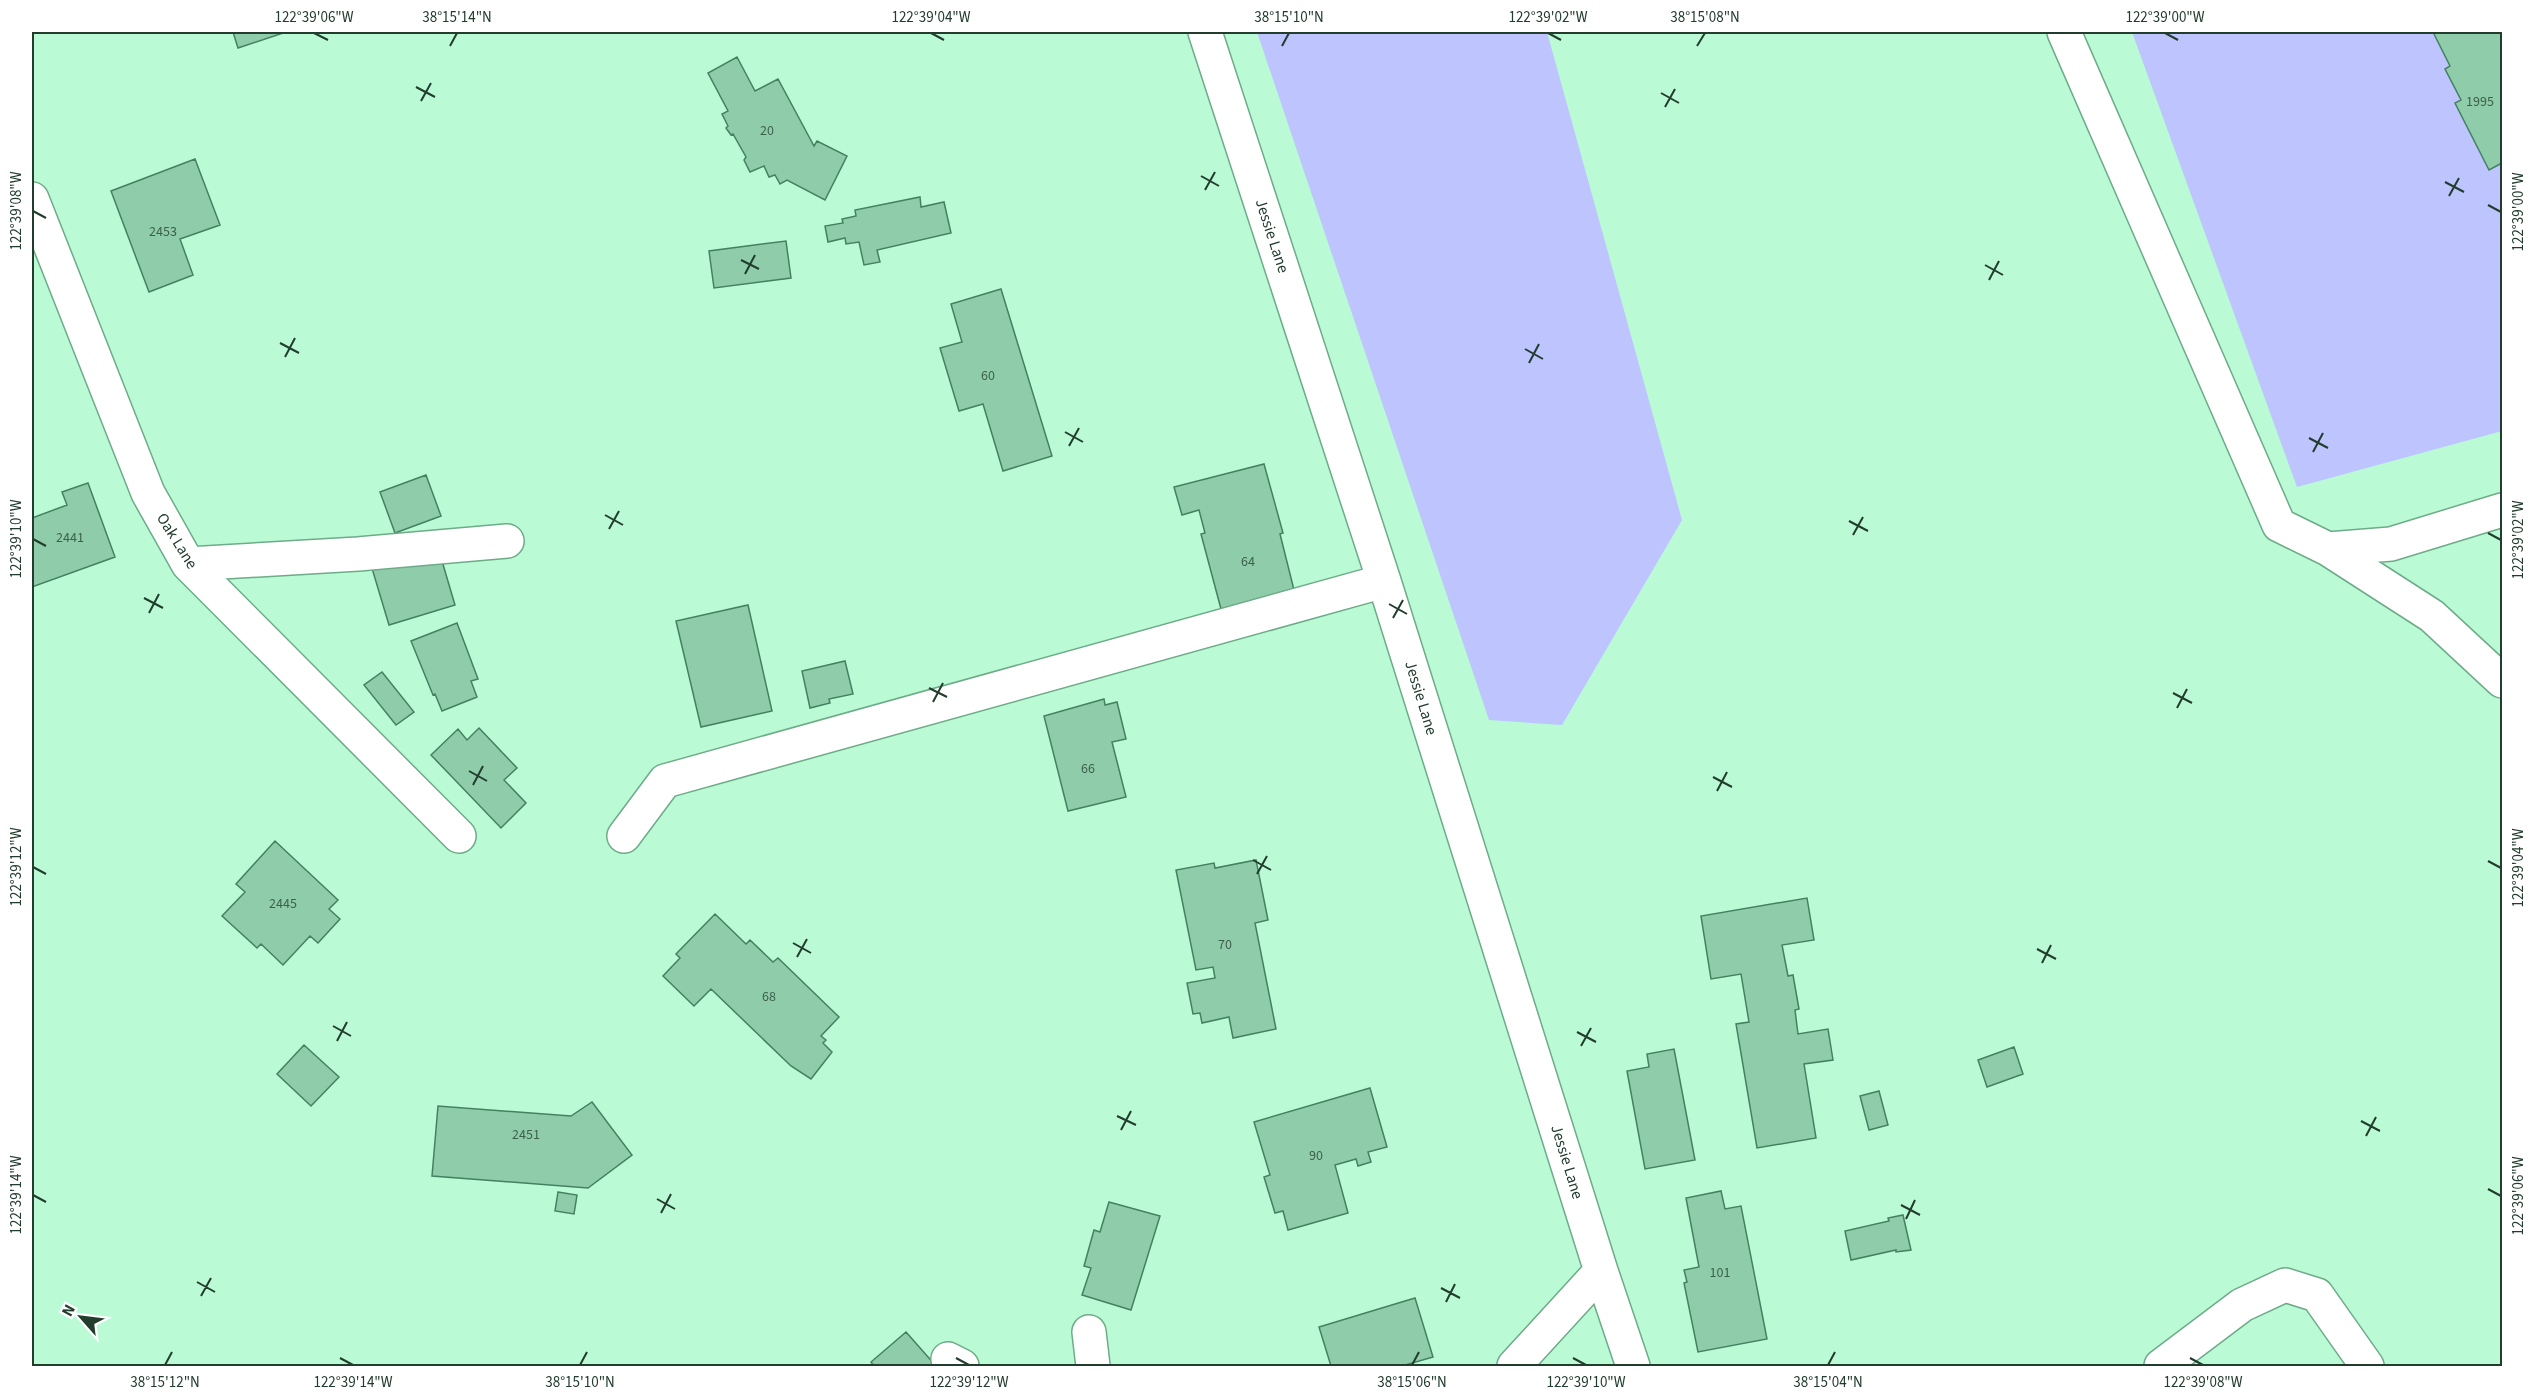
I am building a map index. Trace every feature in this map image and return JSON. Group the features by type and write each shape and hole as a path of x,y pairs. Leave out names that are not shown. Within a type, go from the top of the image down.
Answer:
{"street":[{"name":"Jessie Lane","path":"1205,32 1384,581 1633,1366"},
{"path":"2064,32 2279,525 2328,549 2432,616 2502,681"},
{"name":"Oak Lane","path":"32,199 148,494 188,564 459,836"},
{"path":"2328,549 2391,544 2502,510"},
{"path":"188,564 358,554 507,541"},
{"path":"624,836 665,781 1384,581"},
{"path":"1514,1366 1601,1271"},
{"path":"2160,1366 2242,1305 2285,1285 2318,1295 2367,1366"},
{"path":"1089,1332 1093,1366"}],"shaded area":[{"path":"1257,32 1547,32 1682,520 1562,725 1489,720"},
{"path":"2132,32 2502,32 2502,431 2297,487"}],"building":[{"path":"233,32 286,32 238,48"},
{"path":"2433,32 2501,32 2502,163 2489,170 2455,103 2461,100 2445,69 2450,66"},
{"path":"737,57 755,91 778,79 814,146 817,141 847,156 825,200 787,180 780,184 775,175 769,177 764,166 750,172 744,160 746,157 733,134 731,135 726,128 728,126 722,114 728,111 708,73"},
{"path":"195,159 220,225 180,239 193,275 149,292 111,191"},
{"path":"920,197 921,207 944,202 951,233 877,250 880,262 864,265 859,242 846,244 845,238 828,242 825,226 843,223 842,219 856,216 855,210"},
{"path":"786,241 791,278 714,288 709,251"},
{"path":"1001,289 1052,456 1003,471 983,404 959,411 940,348 962,342 951,304"},
{"path":"1264,464 1283,533 1280,534 1294,590 1221,609 1201,534 1205,533 1199,510 1182,515 1174,487"},
{"path":"426,475 441,516 395,533 380,492"},
{"path":"88,483 115,557 32,587 32,518 67,505 62,492"},
{"path":"442,561 455,605 389,625 371,565"},
{"path":"748,605 772,711 701,727 676,621"},
{"path":"457,623 478,679 471,681 477,697 442,711 411,641"},
{"path":"845,661 853,694 829,699 830,703 810,708 802,671"},
{"path":"382,672 414,712 396,725 364,685"},
{"path":"1104,699 1105,705 1117,702 1126,739 1112,742 1126,797 1068,811 1044,716"},
{"path":"479,728 517,768 504,780 526,803 501,828 431,755 458,729 467,740"},
{"path":"275,841 338,900 329,909 340,919 318,943 310,936 283,965 261,944 257,948 222,916 245,892 236,884"},
{"path":"1256,860 1268,920 1255,923 1276,1029 1233,1038 1229,1017 1202,1023 1200,1013 1193,1014 1187,983 1215,978 1213,967 1196,970 1176,870 1214,863 1215,868"},
{"path":"1807,898 1814,940 1782,945 1788,976 1793,975 1799,1009 1795,1010 1798,1034 1828,1029 1833,1060 1804,1064 1816,1138 1757,1148 1736,1024 1749,1022 1741,974 1711,979 1701,916"},
{"path":"715,914 746,944 750,940 773,962 778,958 839,1017 821,1036 826,1040 823,1043 832,1052 811,1079 791,1066 711,989 694,1006 663,976 680,958 676,954"},
{"path":"304,1045 339,1077 311,1106 277,1074"},
{"path":"2014,1047 2023,1074 1987,1087 1978,1060"},
{"path":"1674,1049 1695,1160 1645,1169 1627,1071 1649,1067 1647,1054"},
{"path":"1370,1088 1387,1147 1368,1152 1371,1162 1358,1166 1356,1159 1335,1165 1348,1213 1288,1230 1283,1211 1275,1213 1264,1177 1270,1175 1254,1122"},
{"path":"1879,1091 1888,1125 1869,1130 1860,1096"},
{"path":"592,1102 632,1155 588,1188 432,1176 438,1106 571,1116"},
{"path":"1721,1191 1725,1209 1741,1206 1767,1339 1698,1352 1684,1283 1687,1282 1684,1270 1699,1267 1686,1198"},
{"path":"558,1192 577,1195 574,1214 555,1211"},
{"path":"1109,1202 1160,1216 1131,1310 1082,1295 1091,1268 1084,1266 1094,1230 1100,1232"},
{"path":"1903,1215 1911,1250 1896,1252 1896,1250 1851,1260 1845,1231 1889,1221 1888,1218"},
{"path":"1415,1298 1433,1357 1402,1366 1331,1366 1319,1327"},
{"path":"906,1332 936,1366 874,1366 871,1362"}]}
